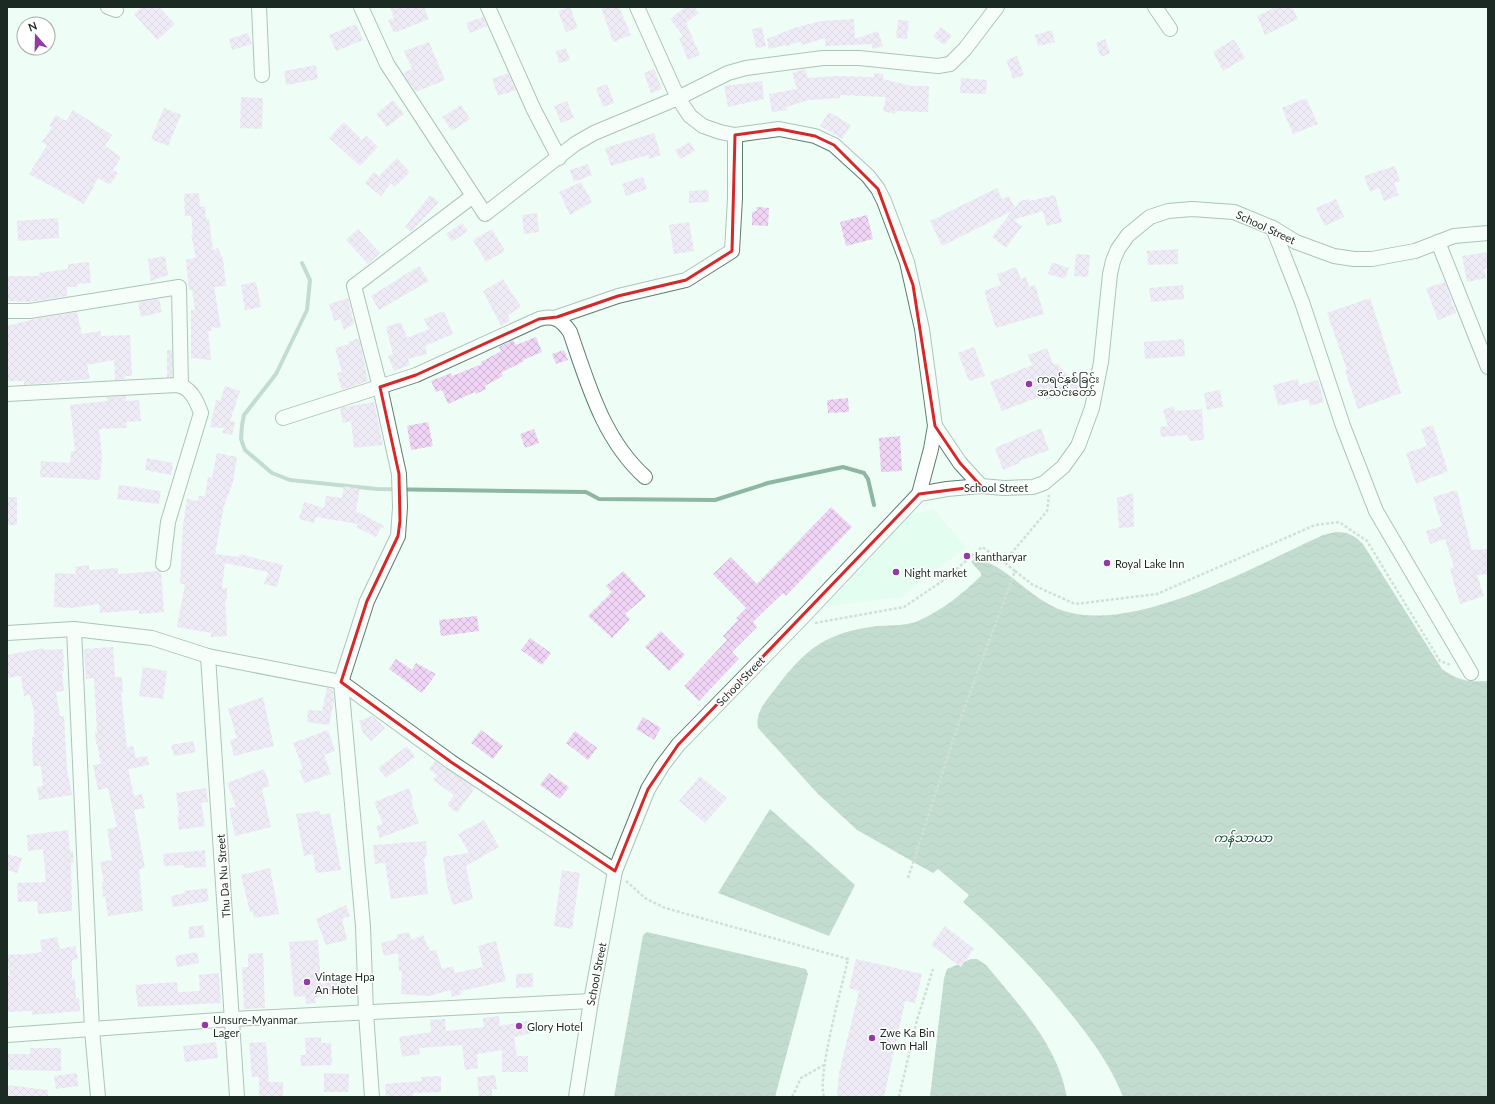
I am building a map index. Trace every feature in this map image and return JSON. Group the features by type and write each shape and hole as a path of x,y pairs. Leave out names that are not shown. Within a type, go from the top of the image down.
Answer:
{"street":[{"path":"259,7 262,75"},
{"path":"361,7 387,64 486,214 575,144 594,133 678,98 734,72 823,58 859,58 938,66 950,64 965,49 997,7"},
{"path":"488,7 534,110 559,158"},
{"path":"637,7 678,98 690,116 703,126 735,135 779,129 815,136 834,145 868,176 878,188 893,224 913,285 922,329 935,426 931,449 919,494"},
{"path":"1155,7 1170,29"},
{"path":"283,418 416,375 539,319 549,316 557,317 618,296 686,280 732,251 735,198 735,135"},
{"path":"372,1097 366,1013 363,926 341,682 367,601 398,536 400,506 399,474 380,387 354,286 474,196"},
{"name":"School Street","path":"576,1097 591,1001 615,871 648,789 662,766 678,744 799,621 919,494 947,489 981,486 1004,488 1033,487 1044,483 1064,467 1078,446 1092,408 1101,362 1110,274 1118,249 1128,235 1150,217 1168,211 1192,209 1234,212 1273,228 1296,242 1328,254 1354,259 1372,259 1393,256 1415,251 1454,236 1488,233"},
{"path":"1273,228 1302,302 1343,426 1376,511 1471,673"},
{"path":"1438,242 1488,367"},
{"path":"7,311 30,311 179,287 181,386"},
{"path":"557,317 564,323 570,332 593,399 617,445 633,466 645,477"},
{"path":"7,394 181,386 194,396 201,413 168,522 162,564"},
{"path":"935,426 960,463 981,486"},
{"path":"7,633 74,629 152,638 208,656 341,682 452,762 615,871"},
{"path":"74,629 92,1030 98,1097"},
{"name":"Thu Da Nu Street","path":"208,656 238,1097"},
{"path":"7,1035 233,1019 591,1001"}],"path":[{"path":"1004,562 1047,511 1052,477"},
{"path":"799,621 808,624 904,608 944,580 982,547 1033,585 1075,604 1157,594 1315,525 1340,522 1367,541 1440,661 1471,673"},
{"path":"908,878 956,731 1015,571"},
{"path":"615,871 645,898 665,908 848,959 824,1065 822,1087 824,1097"},
{"path":"898,1097 917,1020 933,968"},
{"path":"792,1097 802,1078 824,1065"}],"highlighted area":[{"path":"779,129 815,136 834,145 878,189 913,285 935,426 960,463 981,486 919,494 678,745 648,789 615,871 451,762 341,682 367,601 398,536 400,521 399,474 380,387 416,375 539,319 557,317 618,296 686,280 732,251 735,135"}],"shaded area":[{"name":"Night market","path":"933,509 966,547 901,597 824,607 911,515"}],"water":[{"name":"ကန်သာယာ","path":"1336,532 1351,535 1363,544 1442,669 1453,676 1464,680 1488,681 1488,1097 1123,1097 1108,1066 1082,1028 1022,958 963,902 969,895 938,869 933,873 857,830 818,794 758,728 758,717 765,702 797,662 808,652 819,644 845,633 878,626 900,625 916,622 937,611 960,595 981,576 981,573 971,562 976,557 994,565 1039,599 1055,608 1093,616 1126,613 1160,605 1196,593 1265,563 1323,535"},
{"path":"770,809 855,885 829,936 718,893"},
{"path":"647,932 806,969 808,974 775,1097 614,1097 643,935"},
{"path":"971,959 977,959 986,965 1035,1026 1046,1042 1055,1060 1067,1097 930,1097 944,978 947,969"}],"building":[{"path":"142,7 159,7 175,24 157,40 134,14"},
{"path":"390,7 424,7 429,19 394,33 388,20 394,18"},
{"path":"570,7 578,28 566,32 558,11"},
{"path":"601,7 619,7 631,35 613,42"},
{"path":"685,7 694,7 699,13 686,23 700,55 688,60 679,38 683,36 670,19"},
{"path":"1276,7 1292,7 1298,19 1265,35 1257,16"},
{"path":"483,17 487,26 470,33 466,23"},
{"path":"854,19 855,39 878,31 883,46 873,49 871,44 825,46 825,38 802,45 801,41 787,46 769,49 767,39 794,28 821,21"},
{"path":"898,20 909,21 907,39 896,38"},
{"path":"356,24 363,40 336,51 329,35"},
{"path":"762,27 766,46 756,48 752,29"},
{"path":"941,27 952,36 944,45 933,36"},
{"path":"1052,30 1055,42 1038,46 1035,35"},
{"path":"248,33 252,44 232,50 229,39"},
{"path":"1105,39 1110,53 1101,57 1096,43"},
{"path":"1234,39 1245,58 1223,71 1213,52"},
{"path":"429,42 445,80 416,92 403,73 412,69 404,51"},
{"path":"566,48 570,60 559,63 556,51"},
{"path":"1017,56 1024,75 1013,79 1006,60"},
{"path":"316,65 318,79 286,85 284,71"},
{"path":"654,69 662,89 651,93 644,73"},
{"path":"805,69 808,78 838,76 874,77 874,73 883,74 883,79 911,86 929,86 928,112 895,111 895,114 883,111 886,97 840,95 840,98 809,100 786,107 787,110 772,112 769,94 797,89 792,73"},
{"path":"508,73 516,90 498,96 492,79"},
{"path":"961,78 987,80 986,94 960,93"},
{"path":"762,81 764,99 728,107 724,86"},
{"path":"607,84 614,103 603,107 596,88"},
{"path":"241,97 263,98 262,129 240,128"},
{"path":"1306,98 1318,124 1293,134 1282,108"},
{"path":"393,100 404,114 387,127 376,114"},
{"path":"567,101 574,118 561,123 554,106"},
{"path":"461,105 470,119 452,131 442,117"},
{"path":"164,108 181,115 168,146 151,139"},
{"path":"73,110 112,135 105,146 121,157 113,170 118,173 110,185 98,178 84,204 29,174 47,145 42,142 52,127 49,126 56,115 66,121"},
{"path":"829,112 851,125 842,139 820,126"},
{"path":"344,122 362,140 366,135 378,147 360,166 329,138"},
{"path":"654,133 661,155 649,159 648,155 611,166 605,148"},
{"path":"690,142 695,151 680,159 675,150"},
{"path":"397,158 410,172 395,187 391,183 381,196 365,183 374,172 379,176"},
{"path":"588,164 592,175 574,182 570,170"},
{"path":"1395,166 1400,181 1394,183 1399,195 1384,201 1379,188 1370,192 1364,176"},
{"path":"643,177 647,189 626,196 622,184"},
{"path":"581,182 592,202 570,215 559,192"},
{"path":"997,188 1002,199 1009,196 1015,208 1020,201 1030,199 1030,201 1055,195 1062,222 1047,226 1043,211 1013,220 1022,226 1006,248 992,237 1012,211 942,246 930,221"},
{"path":"708,190 709,202 689,203 689,191"},
{"path":"199,193 200,207 205,206 206,219 209,219 213,250 218,248 223,259 226,286 214,287 221,328 211,327 212,331 208,331 211,360 191,358 191,310 195,310 192,290 189,290 186,260 196,257 191,235 193,235 191,216 185,216 184,194"},
{"path":"430,195 439,202 411,232 405,227"},
{"path":"1336,199 1344,217 1325,226 1316,208"},
{"path":"756,207 769,208 768,226 752,225 752,212 757,211"},
{"path":"537,213 539,232 524,234 522,215"},
{"path":"867,215 873,239 846,246 840,222"},
{"path":"58,218 59,238 18,241 17,221"},
{"path":"689,222 694,251 674,254 669,225"},
{"path":"462,223 468,231 452,242 446,234"},
{"path":"358,229 380,253 368,264 346,240"},
{"path":"492,229 505,251 486,262 473,240"},
{"path":"1178,249 1178,264 1148,265 1147,251"},
{"path":"1488,252 1488,269 1484,269 1486,278 1467,282 1462,256"},
{"path":"1076,254 1090,255 1088,277 1074,276"},
{"path":"165,256 168,275 151,281 148,259"},
{"path":"89,262 91,283 77,284 77,287 67,287 67,296 29,302 7,301 7,276 39,276 39,273 68,269 68,264"},
{"path":"1052,262 1069,268 1065,279 1048,274"},
{"path":"419,266 429,281 379,310 371,296"},
{"path":"1016,267 1021,279 1026,277 1029,287 1035,285 1044,314 996,328 984,291 1001,285 997,274"},
{"path":"503,279 521,307 508,315 510,321 501,326 483,291"},
{"path":"256,282 261,307 245,310 241,285"},
{"path":"1445,282 1456,313 1438,320 1426,288"},
{"path":"1183,285 1184,299 1151,302 1149,288"},
{"path":"348,298 354,324 344,330 340,319 334,321 329,304"},
{"path":"1370,298 1401,393 1358,409 1345,371 1347,370 1327,313"},
{"path":"159,299 162,312 141,317 138,302"},
{"path":"444,311 453,334 425,346 427,354 408,359 410,365 394,371 388,356 393,354 386,327 401,322 407,338 429,329 424,319"},
{"path":"77,312 82,334 100,331 101,336 130,335 132,376 125,376 125,379 115,380 114,360 87,365 90,379 24,385 24,381 7,381 7,326 30,320"},
{"path":"536,337 542,352 523,360 524,361 501,373 503,376 485,386 486,389 476,394 475,392 448,404 442,390 436,392 431,381 451,373 452,376 482,364 481,362 501,351 499,347 513,340 516,345"},
{"path":"359,338 368,381 342,390 337,373 342,372 335,348 349,344 348,342"},
{"path":"1184,339 1185,356 1145,359 1144,342"},
{"path":"974,347 985,376 969,381 958,353"},
{"path":"1047,348 1053,364 1057,364 1070,377 1074,375 1079,390 1046,400 1044,395 1002,411 990,382 1032,365 1028,355"},
{"path":"167,350 172,350 172,377 167,377"},
{"path":"564,350 568,360 556,364 552,354"},
{"path":"1298,379 1299,385 1318,380 1324,402 1310,406 1308,399 1278,406 1273,385"},
{"path":"225,386 240,391 230,421 235,422 232,435 222,433 224,428 210,427 216,400 220,401"},
{"path":"1220,390 1223,407 1207,410 1204,393"},
{"path":"126,396 126,401 139,400 141,421 126,422 127,428 99,429 102,456 100,480 40,477 41,461 70,463 71,451 75,451 70,405 107,401 106,397"},
{"path":"848,398 849,412 828,413 827,400"},
{"path":"374,402 383,445 354,448 351,421 343,423 340,408"},
{"path":"1174,406 1175,411 1202,409 1204,440 1189,441 1188,435 1161,437 1160,427 1168,426 1163,410"},
{"path":"428,422 433,446 411,450 407,426"},
{"path":"1433,425 1448,471 1416,484 1406,453 1427,446 1421,429"},
{"path":"1041,428 1049,450 1019,461 1020,463 1003,470 995,448"},
{"path":"534,429 539,443 525,448 520,434"},
{"path":"900,436 902,471 881,472 879,438"},
{"path":"217,453 237,457 233,482 224,506 215,554 239,557 239,554 283,565 277,587 264,584 268,572 225,563 222,588 227,588 227,599 225,599 227,636 211,637 211,633 177,627 185,584 180,584 183,525 187,499 198,501 199,496 205,496 208,477 212,478"},
{"path":"147,458 173,463 171,475 145,470"},
{"path":"119,485 161,491 159,504 117,499"},
{"path":"344,486 360,489 356,511 384,526 381,528 376,537 356,527 358,524 316,517 314,523 299,519 304,502 324,508 326,496 342,498"},
{"path":"1457,490 1472,550 1488,549 1488,574 1477,575 1484,596 1460,604 1450,569 1454,567 1445,539 1430,544 1426,531 1442,526 1433,497"},
{"path":"1133,493 1134,527 1119,528 1117,498"},
{"path":"7,497 17,497 17,525 7,525"},
{"path":"831,507 852,527 786,596 783,593 753,622 757,627 732,652 739,659 699,701 684,686 727,640 723,636 738,620 736,618 746,608 713,574 731,557 757,584"},
{"path":"89,565 89,570 118,568 118,574 161,572 164,612 139,614 139,610 100,613 99,604 71,608 54,607 55,573 76,574 75,567"},
{"path":"623,571 646,596 625,614 630,619 612,638 588,616 612,592 606,586"},
{"path":"477,616 479,631 441,636 439,620"},
{"path":"661,631 685,655 669,671 645,647"},
{"path":"530,638 551,653 542,665 521,650"},
{"path":"113,647 115,677 122,677 123,693 121,693 127,747 133,746 136,758 147,756 149,765 128,769 134,796 142,794 145,808 134,810 145,868 139,869 143,911 108,916 105,896 103,897 102,882 104,882 100,862 112,860 107,829 117,827 108,788 98,790 93,765 101,764 96,744 95,732 97,732 94,678 86,679 84,649"},
{"path":"44,648 44,650 63,649 64,671 62,671 64,691 56,692 60,716 64,716 67,769 72,795 39,800 37,787 43,786 41,766 33,766 32,737 34,737 34,712 30,695 24,696 21,676 7,678 7,655"},
{"path":"396,659 412,670 416,663 436,674 422,693 389,669"},
{"path":"143,667 167,671 163,699 139,696"},
{"path":"327,688 333,689 334,701 329,725 307,722 308,710 322,711"},
{"path":"263,697 274,746 234,756 230,740 237,738 228,709"},
{"path":"373,716 385,728 371,741 363,733 359,721"},
{"path":"643,717 661,728 654,740 636,729"},
{"path":"328,730 335,751 324,755 331,774 304,783 299,770 303,769 293,743"},
{"path":"481,730 503,746 493,759 471,743"},
{"path":"575,731 597,748 588,760 566,743"},
{"path":"193,741 196,752 174,756 171,745"},
{"path":"407,746 415,757 386,778 378,768"},
{"path":"435,761 475,788 457,813 447,805 454,795 433,780 437,775 429,769"},
{"path":"264,769 270,786 262,789 271,827 235,836 229,808 236,807 227,783"},
{"path":"549,773 569,787 560,799 540,785"},
{"path":"700,776 727,798 705,823 679,801"},
{"path":"206,788 208,802 201,803 205,826 179,830 177,815 179,815 176,793"},
{"path":"409,788 413,800 411,801 419,823 380,838 376,826 383,824 374,802"},
{"path":"320,811 320,815 330,813 341,870 316,873 313,854 304,856 296,814"},
{"path":"484,820 499,847 466,866 473,899 453,905 447,885 443,857 469,853 458,834"},
{"path":"68,830 70,851 73,851 74,862 71,863 72,911 38,914 37,901 18,902 17,883 46,882 43,849 28,851 27,835"},
{"path":"426,841 427,855 424,859 428,894 391,899 385,863 375,864 373,845"},
{"path":"205,850 206,867 184,868 184,865 164,866 163,854"},
{"path":"7,854 22,858 17,873 7,870"},
{"path":"270,868 279,914 254,918 253,912 250,912 241,875"},
{"path":"562,870 580,873 572,929 554,926"},
{"path":"207,888 209,901 173,907 171,896 185,893 184,891"},
{"path":"346,905 350,916 342,919 347,940 326,945 316,919"},
{"path":"203,925 205,937 189,939 188,927"},
{"path":"945,926 974,949 961,967 931,945"},
{"path":"409,932 411,940 423,935 430,951 436,950 442,969 453,966 455,973 483,967 478,946 496,941 506,981 461,991 462,994 452,997 450,990 430,996 401,994 402,971 399,971 398,953 384,956 381,943 397,939 396,935"},
{"path":"57,937 60,949 75,946 78,959 72,960 72,979 75,979 76,998 79,998 80,1011 32,1015 32,1011 7,1012 7,977 10,976 7,955 42,952 40,940"},
{"path":"318,940 321,984 348,978 351,991 315,998 316,1003 306,1004 305,996 294,997 289,942"},
{"path":"197,952 199,963 177,967 175,956"},
{"path":"263,953 265,1008 244,1009 242,967 248,967 248,954"},
{"name":"Zwe Ka Bin Town Hall","path":"856,959 922,974 915,1003 905,1001 884,1097 837,1097 839,1073 859,991 849,988"},
{"path":"219,973 221,1003 138,1007 135,985 177,982 178,992 200,991 199,975"},
{"path":"533,973 533,987 516,988 516,974"},
{"path":"499,1016 500,1026 530,1020 532,1033 514,1037 517,1056 528,1056 528,1072 502,1072 502,1050 477,1054 478,1068 465,1070 462,1045 419,1048 420,1054 402,1057 399,1037 431,1032 430,1020 445,1019 446,1031 484,1027 483,1018"},
{"path":"321,1037 321,1043 331,1043 332,1065 301,1066 300,1055 306,1055 305,1038"},
{"path":"216,1042 218,1058 185,1062 183,1046"},
{"path":"266,1042 269,1082 283,1082 283,1097 259,1097 259,1077 252,1077 249,1043"},
{"path":"30,1048 61,1048 61,1071 7,1070 7,1054 30,1054"},
{"path":"77,1073 78,1086 56,1089 54,1076"},
{"path":"324,1073 349,1074 348,1092 324,1092"},
{"path":"495,1075 497,1089 492,1089 492,1097 479,1097 477,1077"},
{"path":"441,1076 441,1092 413,1093 413,1097 386,1097 385,1084 422,1081 421,1077"},
{"path":"7,1085 48,1090 48,1097 7,1097"}],"waterway":[{"path":"302,263 310,280 307,310 276,374 244,415 242,425 241,439 245,450 272,473 290,480 377,489 586,492 599,499 715,500 768,483 843,467 864,473 868,479 874,505"}],"place":[{"name":"ကရင်နှစ်ခြင်း အသင်းတော်","path":"1029,384"},
{"name":"kantharyar","path":"967,556"},
{"name":"Royal Lake Inn","path":"1107,563"},
{"name":"Night market","path":"896,572"},
{"name":"Vintage Hpa An Hotel","path":"307,982"},
{"name":"Unsure-Myanmar Lager","path":"205,1025"},
{"name":"Glory Hotel","path":"519,1026"},
{"name":"Zwe Ka Bin Town Hall","path":"872,1038"}]}
